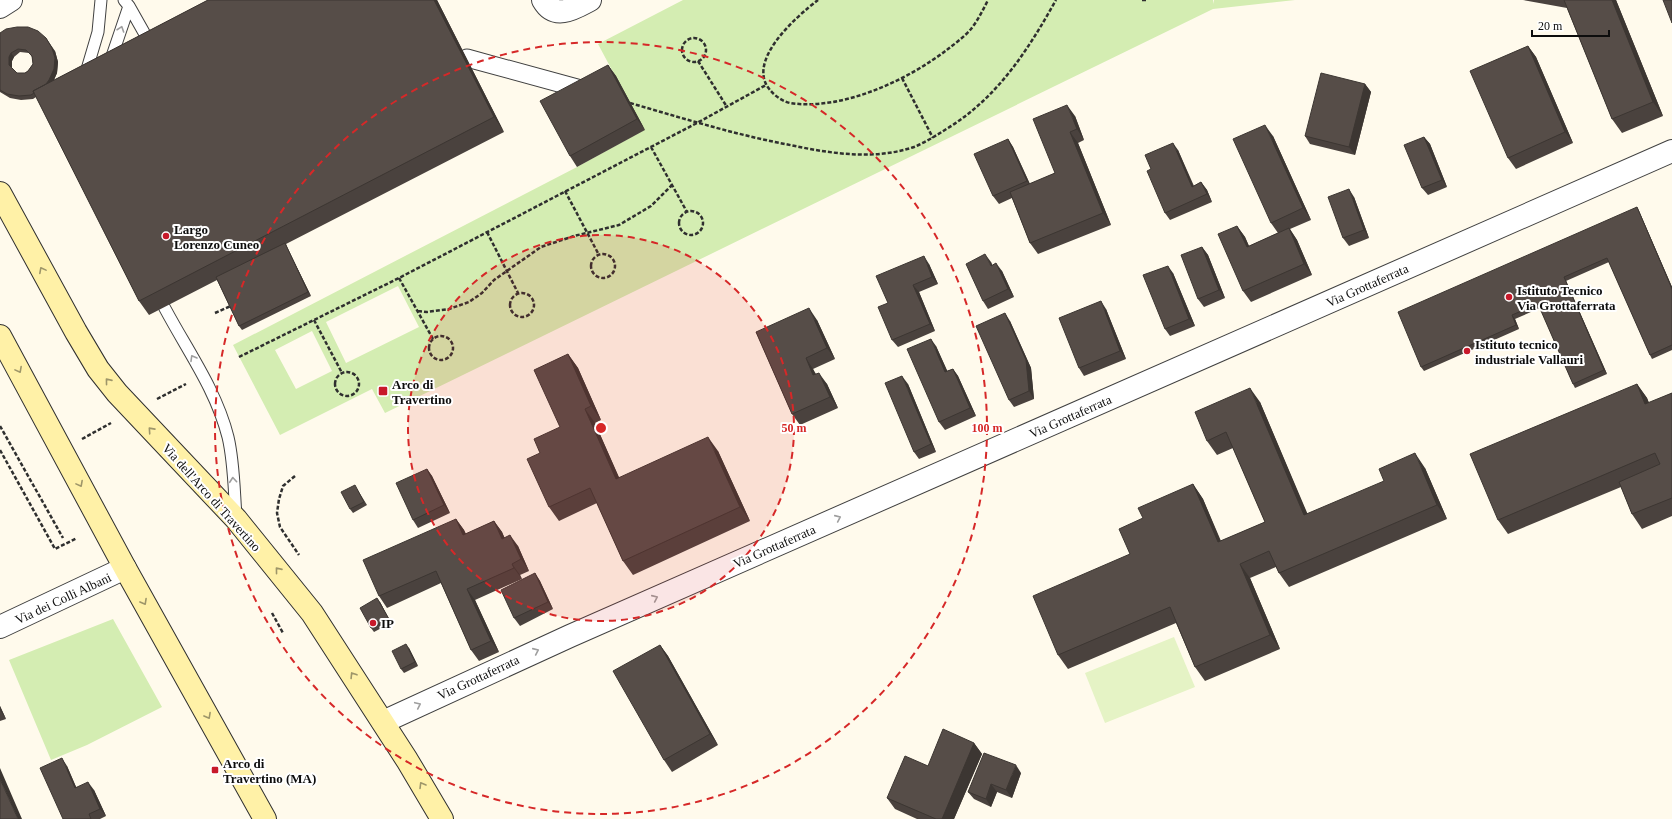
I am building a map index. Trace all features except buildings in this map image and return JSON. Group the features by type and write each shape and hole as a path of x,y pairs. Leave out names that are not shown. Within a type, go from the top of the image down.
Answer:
{"main road":[{"name":"Via dell'Arco di Travertino","path":"0,193 76,332 98,369 166,446 236,519 312,613 383,722 442,819"},
{"path":"0,336 125,568 265,819"}],"street":[{"path":"0,7 11,0"},
{"path":"543,0 552,9 559,12 573,10 590,0"},
{"path":"467,58 588,91"},
{"name":"Via Grottaferrata","path":"383,722 563,639 1672,151"},
{"name":"Via dei Colli Albani","path":"0,627 125,568"}],"lane":[{"path":"82,86 98,32 101,0"},
{"path":"126,3 157,55"},
{"path":"106,72 126,3"},
{"path":"137,42 141,28"},
{"path":"153,284 169,317 208,385 223,421 228,438 236,519"},
{"path":"169,317 174,302"}],"path":[{"path":"818,0 799,15 781,34 770,51 764,69 766,85 775,96 789,102 818,104 843,100 890,84 928,65 971,29 988,0"},
{"path":"630,103 697,123 765,140 814,150 854,155 874,155 913,147 934,138 964,118 1000,85 1031,44 1056,0"},
{"path":"1142,0 1148,0"},
{"path":"690,38 701,40 705,46 704,56 698,61 690,61 684,55 684,44 690,38"},
{"path":"698,61 727,107"},
{"path":"902,78 934,138"},
{"path":"239,357 398,278 697,123 766,85"},
{"path":"651,147 687,212"},
{"path":"418,311 427,312 448,309 469,302 506,271 541,247 586,232 619,225 651,206 672,185"},
{"path":"565,191 599,255"},
{"path":"687,212 698,214 702,220 703,223 701,230 695,235 687,234 681,229 679,221 683,214 687,212"},
{"path":"487,232 518,293"},
{"path":"599,255 606,255 614,262 614,270 607,277 599,277 595,275 591,268 593,260 599,255"},
{"path":"398,278 433,339"},
{"path":"518,293 526,293 534,301 534,308 526,316 518,316 512,311 512,299 518,293"},
{"path":"215,313 238,303"},
{"path":"314,320 342,372"},
{"path":"441,336 450,341 453,348 448,357 441,360 437,359 431,354 430,346 433,339 441,336"},
{"path":"342,372 354,374 358,380 356,390 351,395 342,394 336,389 335,382 339,374 342,372"},
{"path":"156,399 186,384"},
{"path":"78,441 114,421"},
{"path":"0,426 63,538"},
{"path":"0,450 55,549 77,538"},
{"path":"295,476 283,486 278,499 277,513 280,527 300,556"},
{"path":"272,613 283,632"}],"green space":[{"path":"683,0 1213,0 1214,4 1214,0 1295,0 1213,9 385,413 372,389 280,435 233,345 577,167 644,130 598,44","holes":["398,286 419,327 346,363 326,322","312,331 332,371 296,389 275,350"]},
{"path":"113,619 162,707 87,745 51,760 9,660"},
{"path":"1174,637 1195,687 1105,723 1085,673"}],"place":[{"name":"Largo Lorenzo Cuneo","path":"166,236"},
{"name":"Istituto Tecnico Via Grottaferrata","path":"1509,297"},
{"name":"Istituto tecnico industriale Vallauri","path":"1467,351"},
{"name":"Arco di Travertino","path":"383,391"},
{"name":"IP","path":"373,623"},
{"name":"Arco di Travertino (MA)","path":"215,770"}]}
